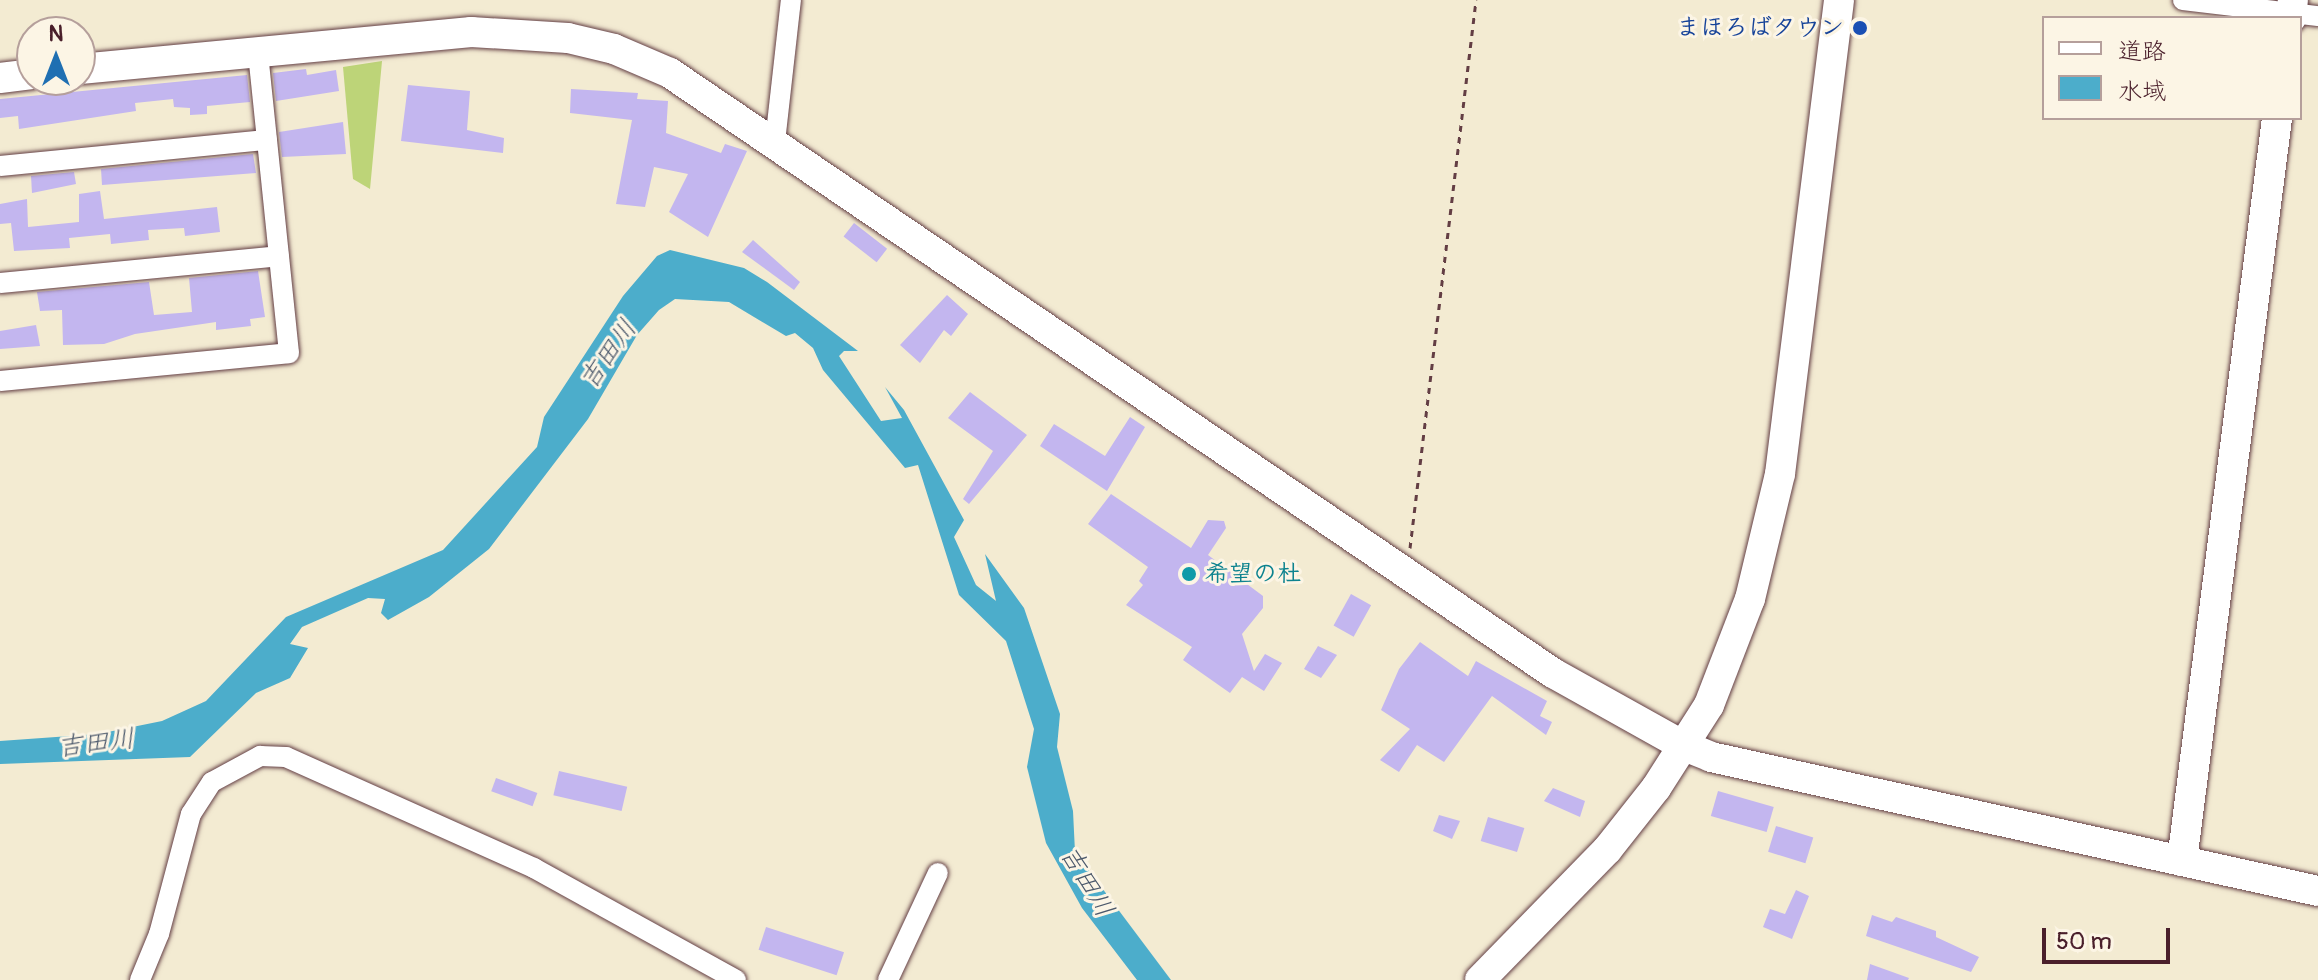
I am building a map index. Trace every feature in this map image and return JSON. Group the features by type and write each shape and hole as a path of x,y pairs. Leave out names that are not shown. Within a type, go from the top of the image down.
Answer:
{"street":[{"path":"775,142 791,0"},
{"path":"1480,980 1607,850 1709,705 1764,553 1797,353 1839,0"},
{"path":"2183,0 2298,12"},
{"path":"96,67 471,32 568,38 614,49 670,73 1553,673 1682,745 1711,757 2318,891"},
{"path":"0,381 289,353 258,51"},
{"path":"2182,861 2277,120"},
{"path":"0,166 267,140"},
{"path":"0,283 279,256"},
{"path":"140,980 159,934 191,814 212,782 260,756 286,757 534,868 736,980"},
{"path":"888,980 938,873"}],"path":[{"path":"1406,574 1476,0"}],"green space":[{"path":"382,61 370,189 353,179 343,67"}],"water":[{"name":"吉田川","path":"670,250 744,268 767,282 858,351 844,351 839,356 881,421 902,418 885,387 904,410 964,520 954,537 976,585 996,601 985,554 1024,608 1060,714 1057,747 1073,811 1075,852 1171,980 1137,980 1082,908 1046,843 1027,767 1034,729 1006,641 959,595 918,465 905,468 823,370 813,348 795,333 786,336 729,302 675,299 659,310 637,335 588,419 489,549 429,597 388,620 381,613 385,599 368,598 302,627 290,644 308,648 290,678 256,693 190,757 0,764 0,741 98,734 162,721 206,701 286,617 443,550 537,447 544,417 623,296 657,256"}],"building":[{"path":"306,69 307,75 336,70 339,91 276,101 273,73"},
{"path":"247,75 250,102 207,106 207,114 190,115 190,108 174,107 173,99 135,103 136,111 19,129 18,116 0,118 0,99 96,96 96,90"},
{"path":"408,85 470,91 467,130 504,138 503,153 401,141"},
{"path":"571,89 638,93 637,99 668,101 666,133 721,153 725,144 747,151 708,237 669,212 688,174 654,167 645,207 616,204 632,120 570,113"},
{"path":"343,122 346,154 282,157 279,132"},
{"path":"253,154 256,173 102,185 101,169"},
{"path":"74,172 76,184 32,193 31,176"},
{"path":"100,191 104,219 217,207 220,232 185,236 184,228 148,230 149,240 111,244 110,234 69,238 70,248 14,251 11,223 0,224 0,204 27,199 28,227 79,222 79,194"},
{"path":"854,223 887,249 877,262 844,236"},
{"path":"753,240 800,282 794,290 742,252"},
{"path":"258,271 265,317 250,319 251,326 216,330 216,322 135,334 104,344 63,345 62,310 40,311 37,292 149,282 154,315 192,312 189,278"},
{"path":"947,295 968,314 951,336 944,330 920,363 900,345"},
{"path":"36,325 40,346 0,349 0,331"},
{"path":"970,392 1027,435 969,504 963,499 993,451 948,418"},
{"path":"1130,417 1145,427 1107,491 1040,446 1054,424 1105,456"},
{"name":"希望の杜","path":"1111,494 1191,548 1208,520 1224,521 1226,528 1208,555 1263,596 1263,608 1242,634 1254,671 1265,654 1282,663 1264,691 1242,677 1230,693 1183,660 1192,647 1126,605 1143,585 1139,581 1148,567 1088,524"},
{"path":"1351,594 1371,605 1354,637 1334,625"},
{"path":"1420,642 1468,676 1476,661 1547,701 1540,716 1552,722 1546,735 1492,696 1444,762 1417,745 1399,772 1380,760 1410,729 1381,710 1399,669"},
{"path":"1318,646 1337,655 1321,678 1304,669"},
{"path":"559,771 627,787 622,811 553,795"},
{"path":"496,778 537,793 533,806 491,791"},
{"path":"1553,788 1585,801 1580,817 1544,801"},
{"path":"1718,791 1774,807 1767,832 1711,816"},
{"path":"1439,815 1460,821 1452,839 1433,831"},
{"path":"1488,817 1524,828 1517,852 1481,841"},
{"path":"1776,826 1813,837 1805,863 1768,852"},
{"path":"1796,890 1809,896 1792,939 1763,927 1770,909 1785,914"},
{"path":"1872,915 1892,922 1896,917 1936,931 1936,937 1979,957 1971,972 1866,936"},
{"path":"766,927 844,952 837,975 759,950"},
{"path":"1870,964 1909,978 1867,980"}],"place":[{"name":"まほろばタウン","path":"1860,28"},
{"name":"希望の杜","path":"1189,574"}]}
